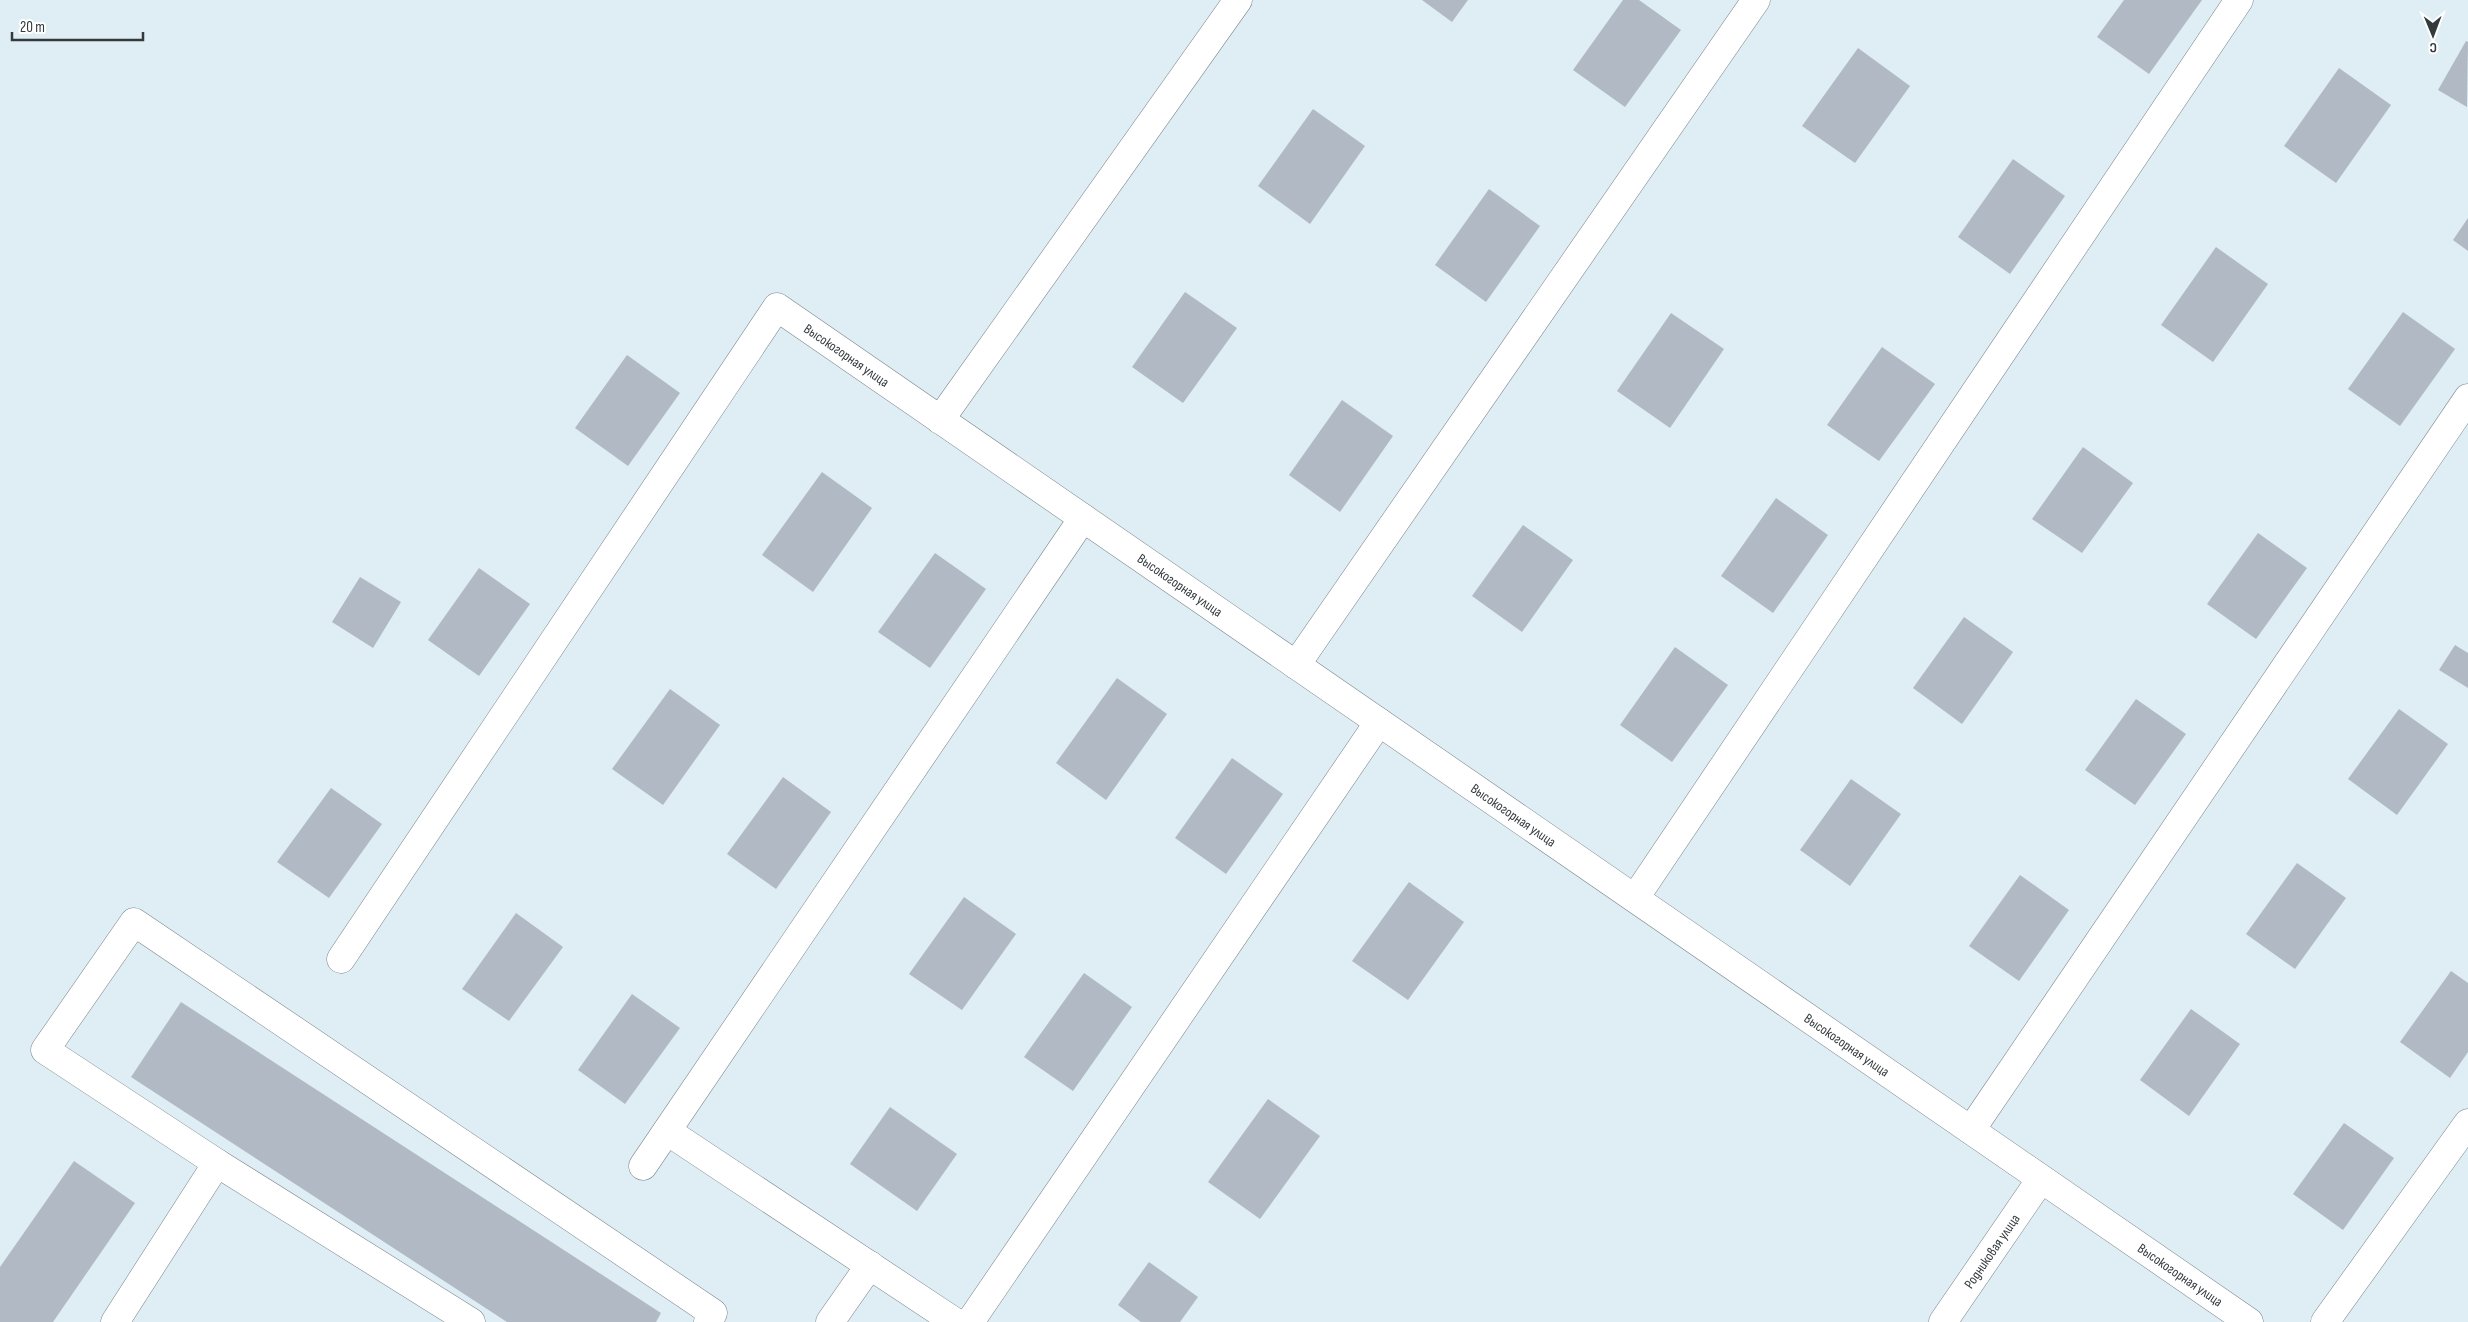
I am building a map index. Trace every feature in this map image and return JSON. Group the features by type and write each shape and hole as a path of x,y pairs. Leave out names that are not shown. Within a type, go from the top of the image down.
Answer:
{"street":[{"path":"940,420 1238,0"},
{"path":"1296,665 1756,0"},
{"path":"1635,898 2239,0"},
{"name":"Высокогорная улица","path":"341,959 777,307 2249,1322"},
{"path":"1971,1130 2468,398"},
{"path":"643,1166 1083,518"},
{"path":"970,1322 1379,722"},
{"path":"471,1322 216,1163 45,1050 134,922 713,1313 708,1322"},
{"path":"2325,1322 2468,1123"},
{"path":"667,1131 955,1322"},
{"path":"115,1322 216,1163"},
{"name":"Родниковая улица","path":"1943,1322 2041,1179"},
{"path":"830,1322 870,1265"}],"building":[{"path":"1422,0 1468,0 1452,22"},
{"path":"1623,0 1639,0 1681,30 1625,107 1573,70"},
{"path":"2124,0 2202,0 2149,74 2097,37"},
{"path":"2466,41 2468,42 2467,107 2438,90"},
{"path":"1858,48 1910,86 1855,163 1802,126"},
{"path":"2339,68 2391,105 2336,183 2284,146"},
{"path":"1313,109 1365,146 1310,224 1258,186"},
{"path":"2013,159 2065,196 2010,274 1958,237"},
{"path":"1489,189 1540,226 1486,302 1435,265"},
{"path":"2468,218 2468,251 2453,240"},
{"path":"2216,247 2268,284 2213,362 2161,325"},
{"path":"1185,292 1237,328 1183,403 1132,367"},
{"path":"2403,312 2455,349 2400,426 2348,389"},
{"path":"1671,313 1724,349 1670,428 1617,391"},
{"path":"1882,347 1935,384 1879,461 1827,425"},
{"path":"627,355 680,393 628,466 575,428"},
{"path":"1342,400 1393,436 1340,512 1289,475"},
{"path":"2083,447 2133,483 2082,553 2032,519"},
{"path":"822,472 872,508 813,592 762,555"},
{"path":"1776,498 1828,535 1773,613 1721,576"},
{"path":"1523,525 1573,560 1522,632 1472,596"},
{"path":"2258,533 2307,568 2256,639 2207,604"},
{"path":"935,553 986,589 930,668 878,632"},
{"path":"479,568 530,604 479,676 428,640"},
{"path":"360,577 401,602 373,648 332,622"},
{"path":"1964,617 2013,652 1962,724 1913,688"},
{"path":"2455,645 2468,653 2468,688 2439,670"},
{"path":"1675,647 1728,685 1672,762 1620,725"},
{"path":"1117,678 1167,714 1106,800 1056,763"},
{"path":"670,689 720,725 663,805 612,769"},
{"path":"2136,699 2186,734 2135,805 2085,770"},
{"path":"2399,709 2448,744 2397,815 2348,779"},
{"path":"1232,758 1283,794 1226,874 1175,838"},
{"path":"783,777 831,812 776,889 727,854"},
{"path":"1851,779 1901,814 1850,886 1800,850"},
{"path":"331,788 382,824 329,898 277,862"},
{"path":"2297,863 2346,898 2295,969 2246,934"},
{"path":"2020,875 2069,910 2019,981 1969,946"},
{"path":"1409,882 1464,922 1408,1000 1352,961"},
{"path":"964,897 1016,934 962,1010 909,974"},
{"path":"516,913 563,947 509,1021 462,989"},
{"path":"2451,971 2468,983 2468,1052 2450,1078 2400,1042"},
{"path":"1084,973 1132,1007 1073,1091 1024,1057"},
{"path":"632,994 680,1028 625,1104 578,1070"},
{"path":"181,1002 661,1313 656,1322 507,1322 131,1077"},
{"path":"2191,1009 2240,1044 2189,1116 2140,1080"},
{"path":"1268,1099 1320,1136 1260,1219 1208,1182"},
{"path":"890,1107 957,1154 917,1211 850,1164"},
{"path":"2344,1123 2394,1158 2343,1230 2293,1194"},
{"path":"74,1161 135,1203 53,1322 0,1322 0,1267"},
{"path":"1149,1262 1198,1297 1180,1322 1141,1322 1118,1305"}]}
